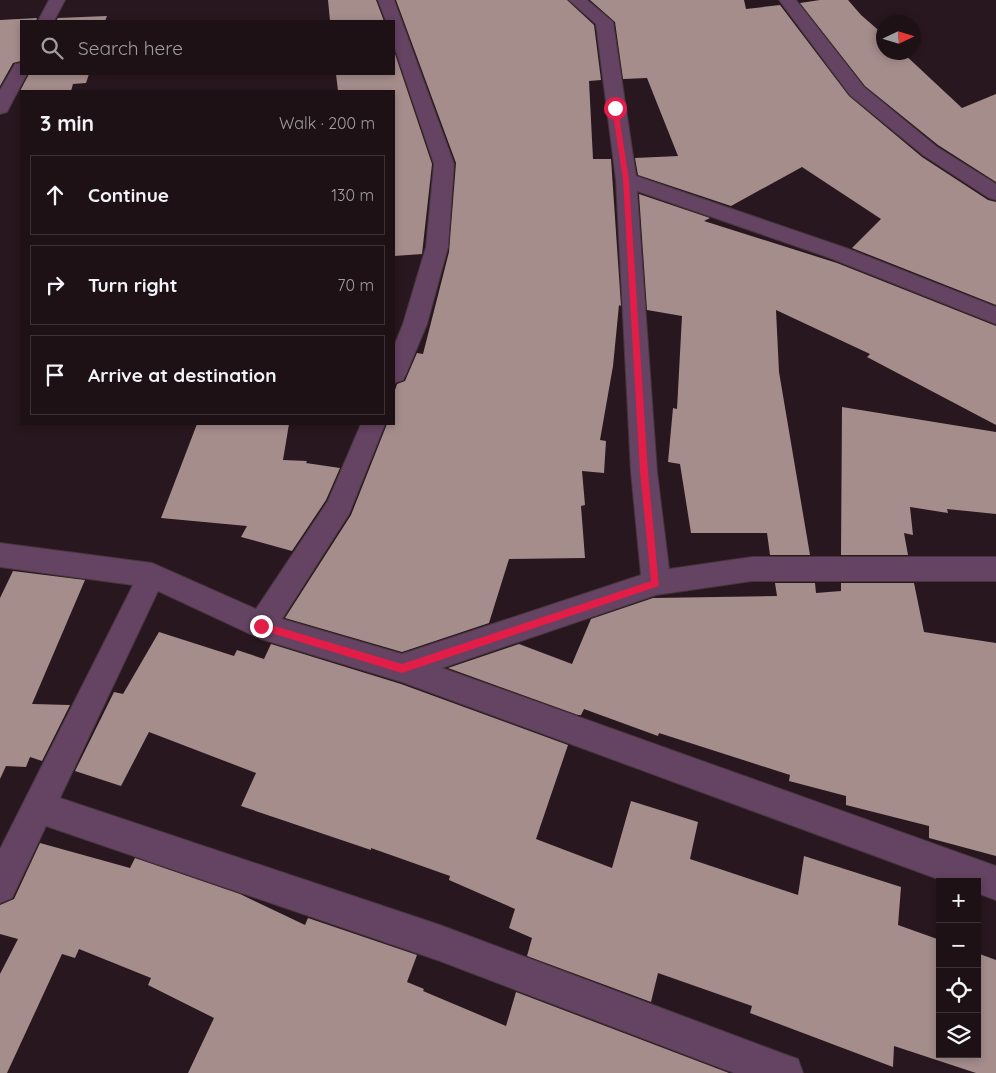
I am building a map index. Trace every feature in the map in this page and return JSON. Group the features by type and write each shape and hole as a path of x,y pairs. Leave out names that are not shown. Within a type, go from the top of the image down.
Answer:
{"street":[{"path":"47,20 58,0"},
{"path":"386,0 394,20"},
{"path":"577,0 604,22 626,180 644,472 656,583"},
{"path":"787,0 857,91 930,151 996,193"},
{"path":"395,24 444,164 437,247 415,324 395,372"},
{"path":"0,108 20,70"},
{"path":"626,180 838,253 996,316"},
{"path":"261,626 338,506 373,425"},
{"path":"0,555 152,576 261,626 402,668 996,883"},
{"path":"402,668 656,583 752,569 996,570"},
{"path":"0,886 152,576"},
{"path":"38,807 440,943 784,1073"}],"building":[{"path":"328,0 376,0 384,20 330,20"},
{"path":"396,0 567,0 594,25 601,80 589,81 593,159 611,159 621,306 619,305 613,366 600,440 606,441 604,473 582,471 585,505 581,506 585,558 509,559 489,623 402,652 285,618 351,515 387,425 395,425 395,390 397,384 405,381 417,353 423,354 449,252 456,163"},
{"path":"590,0 744,0 746,9 780,5 849,96 922,157 988,200 996,202 996,305 852,248 881,219 802,167 731,206 638,175 635,158 678,156 647,78 623,79 615,22"},
{"path":"820,0 848,0 876,28 876,60 911,60 962,108 996,94 996,182 938,145 865,86 800,3"},
{"path":"107,16 105,20 57,20 58,18"},
{"path":"37,18 36,20 20,20 20,61 13,63 0,86 0,20"},
{"path":"395,54 432,164 422,254 395,256 395,90 338,90 336,75 395,75"},
{"path":"28,75 89,75 86,83 73,84 71,90 21,90"},
{"path":"639,194 710,218 704,221 837,263 996,326 996,425 867,357 870,354 776,310 779,372 810,555 770,555 767,533 691,533 680,464 668,462 673,408 677,409 682,316 647,310"},
{"path":"842,407 996,432 996,514 947,509 948,513 910,507 913,535 904,533 908,555 841,555"},
{"path":"197,425 289,425 283,460 307,461 306,463 340,468 326,500 292,551 241,537 247,526 161,518"},
{"path":"13,571 85,580 32,704 70,705 42,761 30,757 26,767 6,766 0,779 0,598"},
{"path":"775,583 815,583 816,593 841,591 841,583 914,583 924,632 996,643 996,856 929,838 929,826 846,805 846,796 789,781 790,775 659,733 658,736 584,709 581,715 578,715 448,668 519,644 572,664 591,619 653,598 777,596"},
{"path":"159,632 234,656 237,650 264,659 271,644 401,684 568,745 536,839 612,868 631,801 698,822 690,859 798,895 804,856 901,887 898,925 936,939 936,1058 981,1058 981,954 996,960 996,1073 976,1073 894,1046 893,1067 750,1013 752,1006 658,973 651,1002 527,956 532,938 509,928 515,909 449,880 450,876 241,806 256,773 149,732 121,786 75,771 114,692 123,694"},
{"path":"40,843 130,868 135,858 240,894 305,925 308,918 417,955 407,982 424,989 423,991 506,1026 516,992 729,1073 188,1073 214,1018 148,985 151,978 79,949 75,958 62,954 7,1073 0,1073 0,974 18,939 0,934 0,905 14,899"}],"route":[{"path":"261,626 402,668 656,583 644,472 626,180 615,108"}]}
